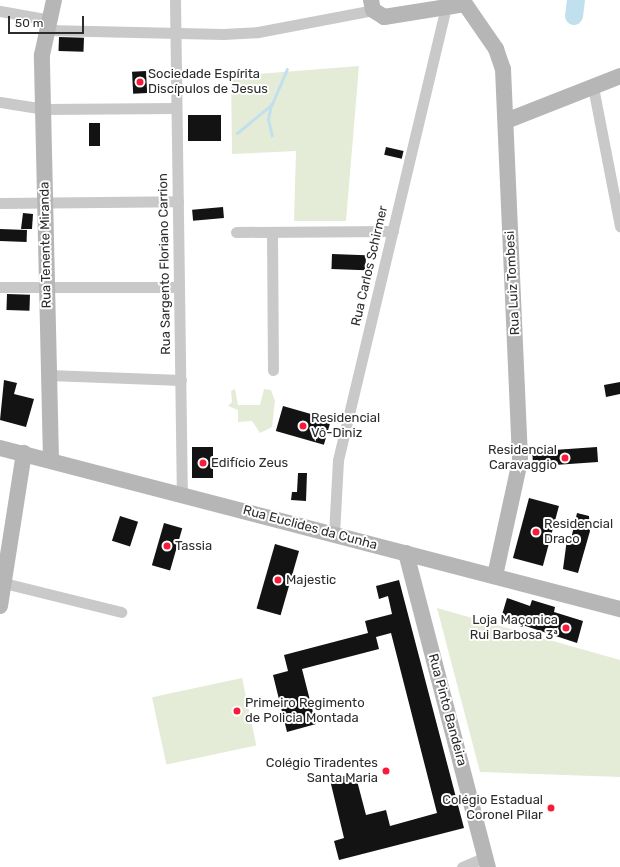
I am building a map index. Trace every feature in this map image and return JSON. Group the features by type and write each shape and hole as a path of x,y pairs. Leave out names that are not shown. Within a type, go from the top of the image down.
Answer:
{"street":[{"name":"Rua Tenente Miranda","path":"51,460 42,55 54,0"},
{"name":"Rua Sargento Floriano Carrion","path":"175,0 182,494"},
{"path":"0,11 48,25 175,33 258,32 372,5 384,17 455,3"},
{"name":"Rua Luiz Tombesi","path":"455,3 465,4 478,20 501,60 506,122 520,461 495,576"},
{"name":"Rua Carlos Schirmer","path":"334,534 338,460 392,231 455,3"},
{"path":"506,122 620,76"},
{"path":"592,87 620,226"},
{"path":"0,102 44,109 176,108"},
{"path":"0,202 46,205 178,201"},
{"path":"236,232 392,231"},
{"path":"272,232 273,370"},
{"path":"0,287 179,287"},
{"path":"49,375 180,380"},
{"name":"Rua Euclides da Cunha","path":"0,448 182,494 620,609"},
{"path":"0,606 2,582 24,453"},
{"name":"Rua Pinto Bandeira","path":"406,553 487,862"},
{"path":"2,582 120,612"},
{"path":"462,867 487,862"}],"green space":[{"path":"359,66 346,221 294,221 296,151 232,154 231,76"},
{"path":"235,389 238,405 260,405 264,389 271,390 275,401 272,427 260,433 252,421 238,422 238,410 228,406 232,402 231,391"},
{"path":"437,608 620,660 620,777 480,772"},
{"path":"242,678 256,745 166,765 152,697"}],"building":[{"path":"59,37 84,38 83,52 59,51"},
{"name":"Sociedade Espírita Discípulos de Jesus","path":"146,71 147,93 133,94 132,72"},
{"path":"188,115 221,115 221,141 188,141"},
{"path":"89,123 100,123 100,146 89,146"},
{"path":"386,147 404,151 402,159 384,155"},
{"path":"223,207 224,218 193,221 192,210"},
{"path":"23,213 33,214 32,229 21,229"},
{"path":"0,229 27,230 27,242 0,241"},
{"path":"332,254 366,255 365,270 331,269"},
{"path":"7,294 30,295 29,311 6,310"},
{"path":"4,380 17,383 14,394 34,399 26,427 0,420"},
{"path":"620,382 620,394 606,397 604,385"},
{"name":"Residencial Vô-Diniz","path":"283,406 331,420 324,445 276,431"},
{"name":"Edifício Zeus","path":"192,447 213,447 213,478 192,478"},
{"name":"Residencial Caravaggio","path":"597,447 598,462 533,466 532,452"},
{"path":"298,473 307,473 306,501 291,500 292,492 297,492"},
{"name":"Residencial Draco","path":"529,498 559,506 543,566 513,558"},
{"path":"577,513 589,516 590,531 578,573 563,569 567,539 571,539"},
{"path":"120,516 138,522 130,547 112,541"},
{"name":"Tassia","path":"164,523 182,528 170,571 152,565"},
{"name":"Majestic","path":"275,544 299,551 281,615 257,608"},
{"path":"399,580 464,828 339,860 334,841 344,838 330,780 355,773 366,815 386,810 390,826 437,813 391,633 376,637 379,649 302,669 316,724 287,732 273,675 288,671 284,655 368,633 365,621 392,614 388,596 379,599 376,586"},
{"path":"507,598 530,606 532,600 555,607 554,612 583,621 577,643 501,618"}],"waterway":[{"path":"574,16 576,0"},
{"path":"237,133 272,104 287,69"},
{"path":"271,104 268,119 272,136"}],"place":[{"name":"Sociedade Espírita Discípulos de Jesus","path":"140,82"},
{"name":"Residencial Vô-Diniz","path":"303,426"},
{"name":"Residencial Caravaggio","path":"565,458"},
{"name":"Edifício Zeus","path":"203,463"},
{"name":"Residencial Draco","path":"536,532"},
{"name":"Tassia","path":"167,546"},
{"name":"Majestic","path":"278,580"},
{"name":"Loja Maçonica Rui Barbosa 3ª","path":"566,628"},
{"name":"Primeiro Regimento de Policia Montada","path":"237,711"},
{"name":"Colégio Tiradentes Santa Maria","path":"386,771"},
{"name":"Colégio Estadual Coronel Pilar","path":"551,808"}]}
